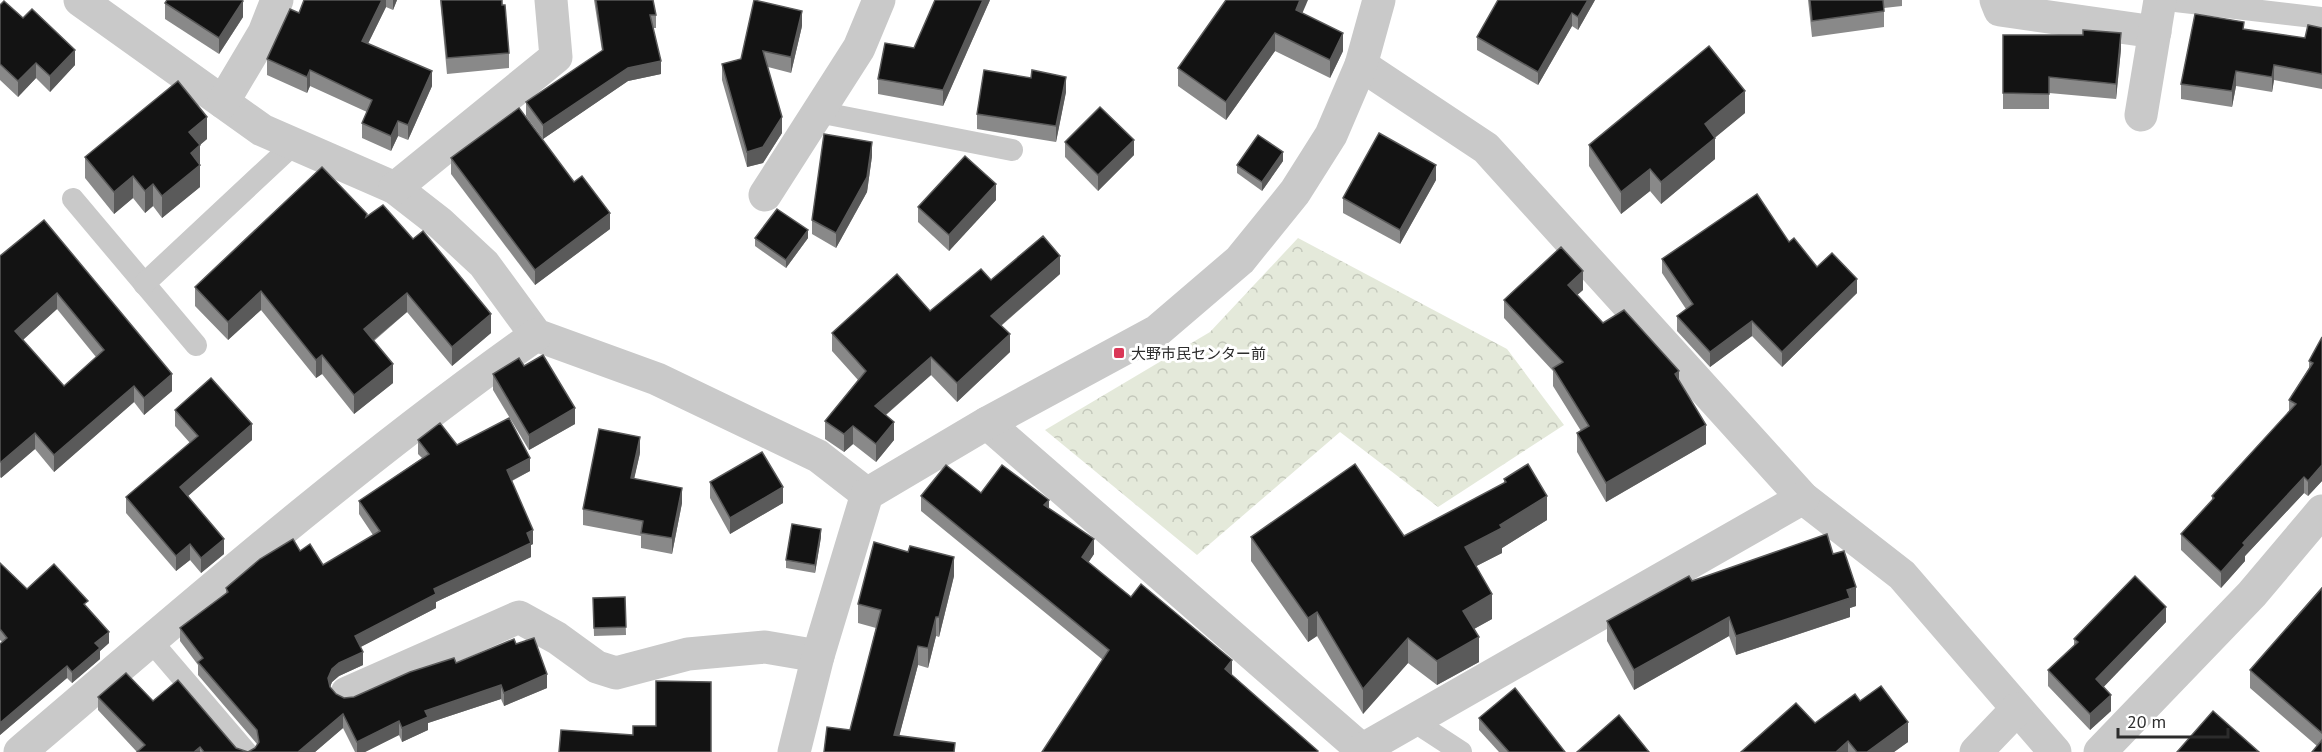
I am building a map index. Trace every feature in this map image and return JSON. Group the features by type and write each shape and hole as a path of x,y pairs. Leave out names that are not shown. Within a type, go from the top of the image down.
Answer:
{"street":[{"path":"80,0 262,130 395,188 440,223 484,264 536,335 657,379 818,456 867,494"},
{"path":"223,102 264,33 277,0"},
{"path":"395,188 556,57 550,0"},
{"path":"765,195 859,48 879,0"},
{"path":"794,752 818,656 867,494 987,423 1157,331 1240,260 1295,192 1331,135 1361,65 1379,0"},
{"path":"1996,0 2000,10 2156,32"},
{"path":"2141,115 2160,0"},
{"path":"1361,65 1486,148 1803,498 1902,575 2055,752"},
{"path":"20,752 313,503 452,394 536,335"},
{"path":"987,423 1359,750 1803,498"},
{"path":"2100,752 2252,594 2322,511"},
{"path":"347,693 519,617 557,638 597,667 616,673 688,654 765,646 818,656"},
{"path":"1976,752 2018,709"}],"lane":[{"path":"2167,0 2322,18"},
{"path":"818,112 1012,150"},
{"path":"144,284 295,143"},
{"path":"73,200 196,345"},
{"path":"151,640 246,752"},
{"path":"1412,720 1461,752"}],"green space":[{"path":"1298,238 1507,349 1564,425 1438,507 1340,432 1197,555 1045,430 1210,332"}],"building":[{"path":"167,0 243,1 219,38 165,3"},
{"path":"304,0 382,0 362,41 432,71 408,125 398,121 391,136 362,123 372,100 310,70 307,77 267,59 290,9 299,13"},
{"path":"441,0 502,0 502,5 505,5 509,53 447,58"},
{"path":"596,0 653,0 656,15 650,15 661,61 628,68 543,125 526,102 603,50"},
{"path":"754,0 802,11 791,57 763,51 782,117 763,147 747,152 722,64 741,59"},
{"path":"935,0 983,0 943,90 878,79 885,43 914,48"},
{"path":"1226,0 1300,0 1296,10 1343,33 1330,60 1275,33 1226,102 1178,68"},
{"path":"1498,0 1588,0 1578,17 1572,13 1538,72 1477,37"},
{"path":"1810,0 1883,0 1884,11 1812,21"},
{"path":"4,1 23,18 32,9 75,50 50,76 36,63 18,81 0,64 0,5"},
{"path":"2195,14 2244,22 2243,29 2305,38 2308,25 2322,28 2322,74 2274,65 2272,77 2236,71 2232,91 2181,84"},
{"path":"2083,30 2121,33 2116,84 2049,77 2049,94 2003,93 2003,35 2083,35"},
{"path":"1709,46 1745,91 1705,124 1715,138 1661,182 1650,169 1621,192 1589,145"},
{"path":"984,70 1031,78 1032,70 1066,77 1056,126 977,114"},
{"path":"178,81 207,117 189,132 200,145 191,153 200,165 162,196 153,184 145,191 133,176 114,192 85,157"},
{"path":"1100,107 1134,140 1098,175 1065,142"},
{"path":"519,108 574,182 582,176 610,213 535,270 451,158"},
{"path":"1379,133 1436,165 1400,230 1343,198"},
{"path":"824,134 872,142 867,177 836,233 812,220"},
{"path":"1258,135 1283,152 1262,182 1237,165"},
{"path":"965,156 996,184 949,235 918,207"},
{"path":"322,167 367,214 366,217 383,205 413,239 423,231 491,314 452,347 407,293 364,329 393,364 354,395 322,355 316,360 261,291 228,322 195,287"},
{"path":"1757,194 1789,242 1794,238 1817,267 1832,253 1857,279 1782,352 1752,321 1710,352 1677,316 1693,304 1662,259"},
{"path":"777,209 808,230 786,260 755,238"},
{"path":"44,220 172,374 144,398 134,386 54,455 35,433 1,462 0,256","holes":["57,293 104,350 64,386 15,331"]},
{"path":"1043,236 1060,256 991,316 1010,334 957,383 931,357 875,406 894,422 876,444 853,426 844,434 825,421 866,371 832,333 897,274 930,311 981,269 991,280"},
{"path":"1561,247 1583,271 1568,285 1603,323 1624,310 1679,371 1675,374 1706,425 1606,483 1577,433 1589,426 1553,368 1563,362 1504,300"},
{"path":"2322,337 2322,465 2308,481 2304,477 2243,543 2245,545 2221,572 2181,534 2214,498 2212,496 2296,404 2289,400 2313,363 2309,361"},
{"path":"543,355 575,408 529,435 493,374 519,358 524,366"},
{"path":"211,378 252,424 180,487 224,539 201,558 190,544 176,556 126,497 198,436 175,410"},
{"path":"509,418 530,458 507,470 533,530 527,533 531,543 434,589 436,594 355,636 363,652 339,663 332,669 328,678 330,687 336,694 344,698 354,697 410,672 454,658 456,663 514,639 516,644 534,638 547,674 504,693 501,685 425,711 428,717 402,728 399,721 357,742 343,714 298,752 248,752 259,742 257,730 198,662 203,658 180,628 228,592 226,588 260,559 293,539 300,551 310,544 323,565 380,531 359,501 429,454 418,440 440,423 457,445"},
{"path":"599,429 640,437 631,478 682,488 672,538 641,533 643,521 583,509"},
{"path":"762,452 783,487 730,518 710,482"},
{"path":"1355,464 1404,536 1506,482 1504,479 1528,464 1547,496 1500,525 1502,528 1465,547 1492,594 1463,611 1479,637 1437,661 1408,638 1363,689 1317,612 1308,618 1251,537"},
{"path":"946,465 981,493 1002,465 1049,500 1044,505 1094,539 1082,557 1131,597 1141,584 1232,660 1225,669 1318,751 1042,752 1109,650 921,496"},
{"path":"792,524 821,529 815,565 786,560"},
{"path":"1827,534 1833,554 1844,551 1856,587 1847,590 1850,598 1736,636 1729,617 1634,670 1607,621 1689,576 1692,581"},
{"path":"874,542 908,552 910,546 954,557 939,617 936,617 928,648 918,646 894,735 955,743 954,752 824,752 827,727 850,730 881,610 858,604"},
{"path":"0,563 27,589 54,564 88,601 84,604 109,632 95,643 100,648 72,672 67,666 0,723 0,644 7,638 0,629"},
{"path":"2135,576 2166,607 2096,679 2111,695 2090,714 2048,670 2078,642 2074,639"},
{"path":"2322,588 2322,733 2250,670"},
{"path":"625,597 626,627 594,628 593,598"},
{"path":"126,673 153,701 178,680 236,748 248,752 204,752 200,747 194,752 137,752 145,745 98,697"},
{"path":"656,681 711,682 711,752 559,752 561,730 633,735 633,726 656,726"},
{"path":"1881,686 1908,722 1867,752 1857,752 1848,741 1836,752 1741,752 1796,703 1815,723 1855,694 1860,701"},
{"path":"1515,688 1565,752 1509,752 1479,718"},
{"path":"2213,711 2259,752 2177,752"},
{"path":"1619,715 1649,752 1577,752"},
{"path":"2322,740 2322,752 2312,752"}],"place":[{"name":"大野市民センター前","path":"1119,353"}]}
